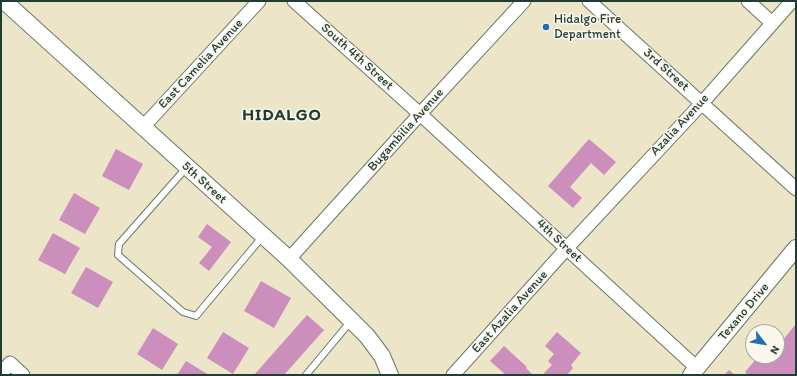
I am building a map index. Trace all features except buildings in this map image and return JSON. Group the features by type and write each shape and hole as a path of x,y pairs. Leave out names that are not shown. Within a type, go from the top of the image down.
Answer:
{"street":[{"name":"5th Street","path":"4,1 289,260 367,336 382,356 390,375"},
{"name":"East Camelia Avenue","path":"143,127 259,1"},
{"name":"South 4th Street","path":"294,1 420,114"},
{"name":"Bugambilia Avenue","path":"289,260 524,1"},
{"name":"3rd Street","path":"589,1 796,189"},
{"path":"748,1 772,23"},
{"name":"Azalia Avenue","path":"567,248 702,103 792,1"},
{"name":"4th Street","path":"420,114 567,248 694,372"},
{"name":"East Azalia Avenue","path":"453,375 567,248"},
{"name":"Texano Drive","path":"694,372 796,248"},
{"path":"1,374 10,364 22,375"}],"lane":[{"path":"187,167 119,244 118,255 183,312 196,316 263,236"},
{"path":"306,375 351,321"}],"place":[{"name":"Hidalgo Fire Department","path":"546,27"}],"district":[{"name":"HIDALGO","path":"282,116"}]}
